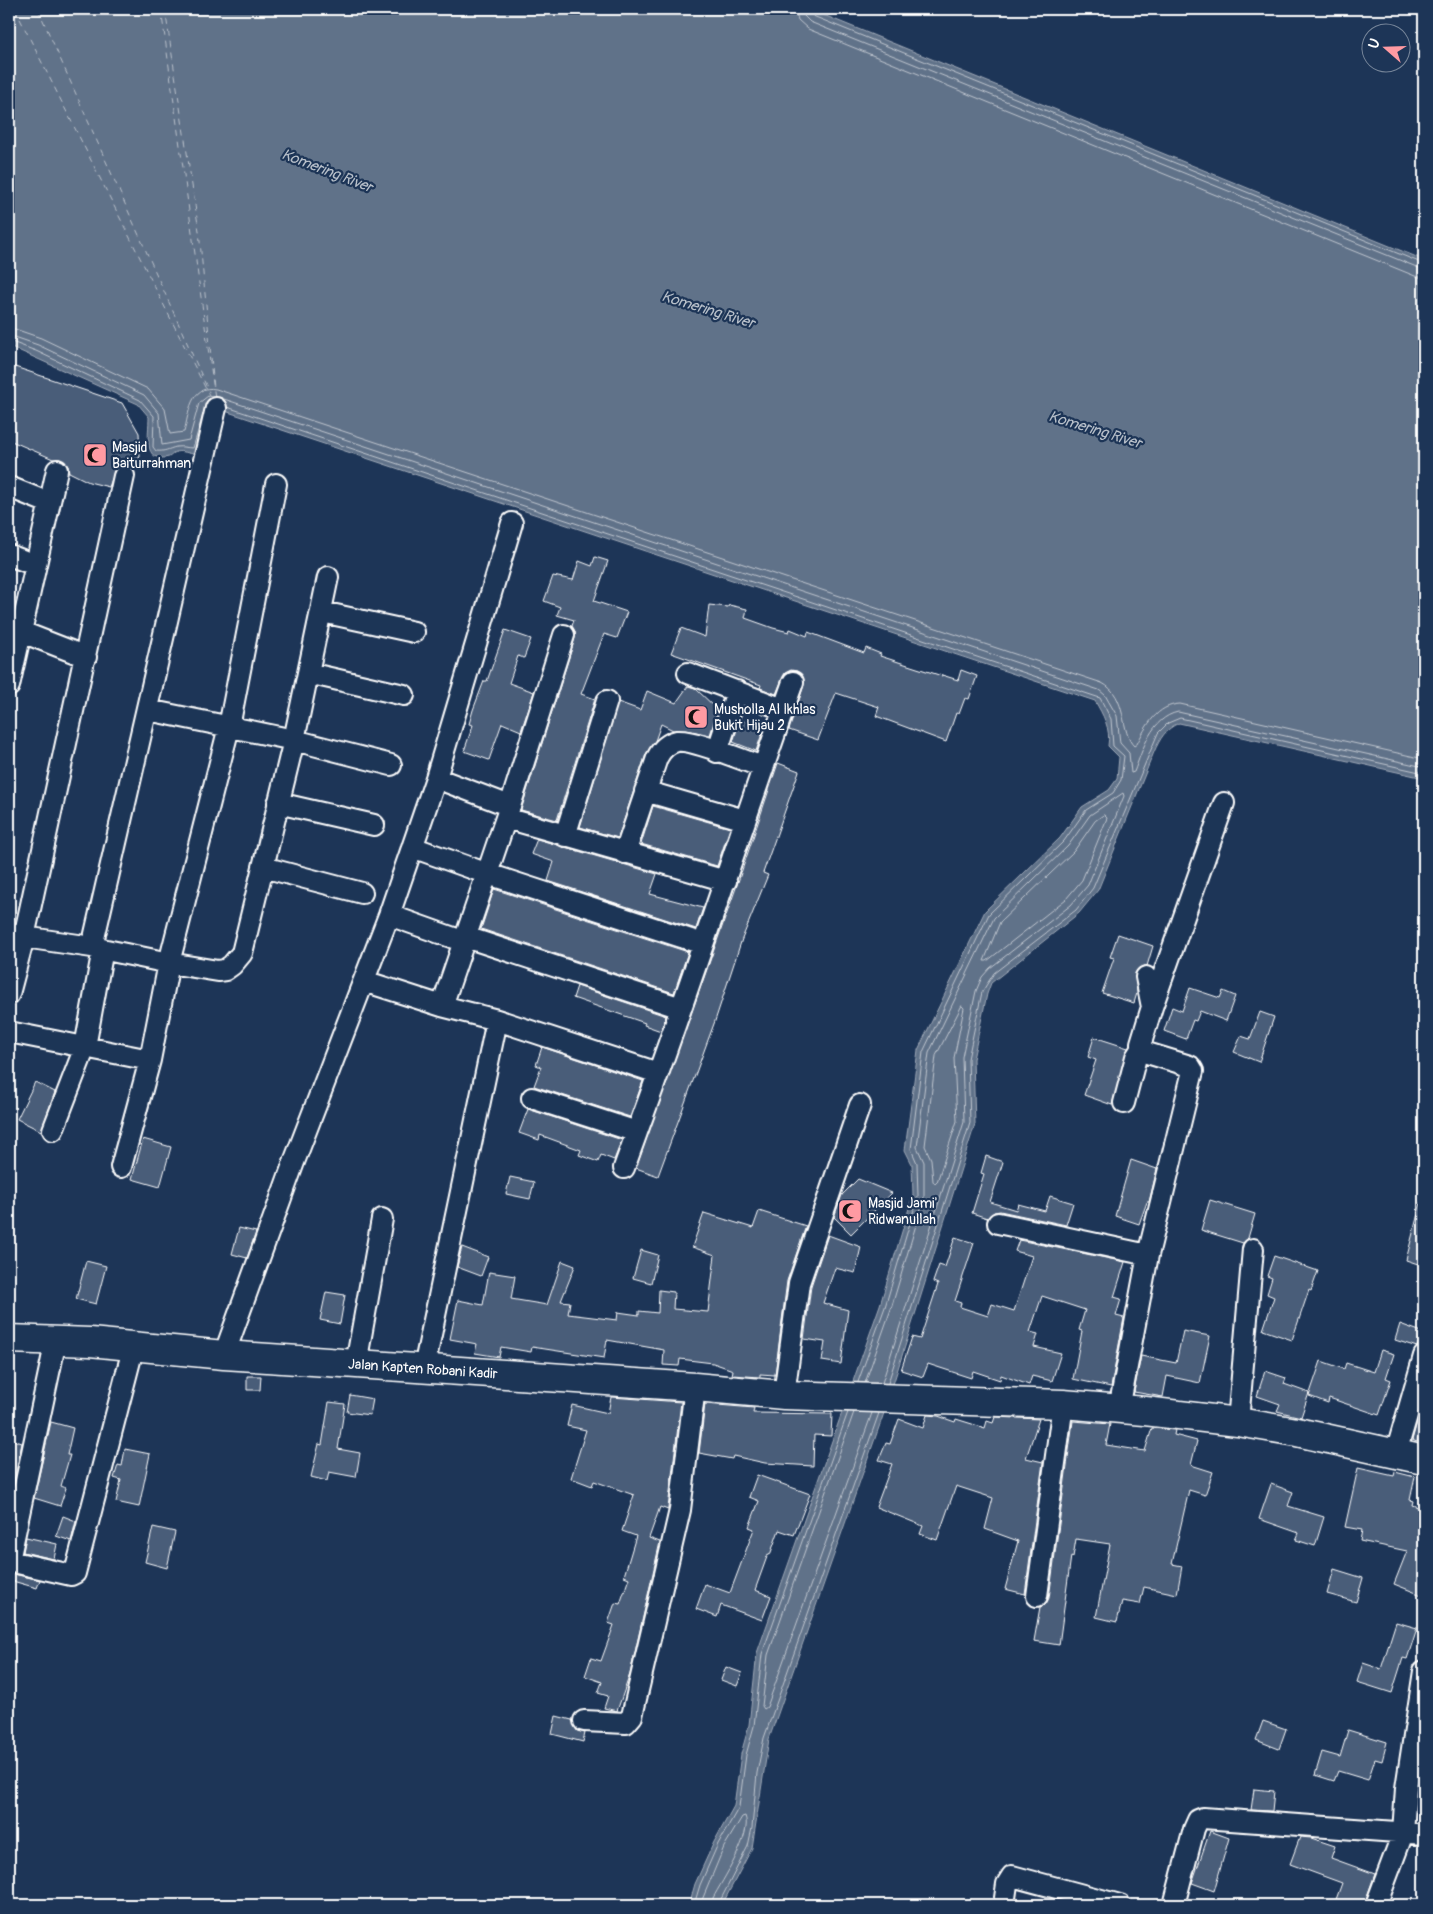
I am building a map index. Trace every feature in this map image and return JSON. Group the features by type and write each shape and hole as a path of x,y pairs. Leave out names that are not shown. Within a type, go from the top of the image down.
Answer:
{"main road":[{"name":"Jalan Kapten Robani Kadir","path":"9,1338 134,1345 224,1355 695,1387 784,1395 1063,1404 1238,1422 1424,1460"}],"street":[{"path":"53,1130 85,1046 98,948 148,710 216,408"},
{"path":"9,686 15,629 35,565 56,470"},
{"path":"9,994 16,935 86,657 124,476"},
{"path":"121,1167 150,1060 169,964 229,727 276,484"},
{"path":"9,487 49,503"},
{"path":"224,1355 294,1162 389,916 436,778 512,523"},
{"path":"9,555 35,565"},
{"path":"16,935 98,948 169,964 218,971 225,970 238,960 244,944 294,740 328,577"},
{"path":"322,612 414,632"},
{"path":"15,629 86,657"},
{"path":"442,1006 488,874 564,635"},
{"path":"308,672 404,695"},
{"path":"688,673 775,706"},
{"path":"624,1168 726,881 793,682"},
{"path":"716,752 737,691"},
{"path":"564,836 607,701"},
{"path":"148,710 294,740 392,765"},
{"path":"625,853 657,758 662,750 672,742 685,742 763,767"},
{"path":"436,778 564,836 726,881"},
{"path":"645,791 745,820"},
{"path":"278,803 374,826"},
{"path":"1124,1103 1152,1007 1224,803"},
{"path":"412,847 488,874 703,944"},
{"path":"263,867 362,893"},
{"path":"389,916 680,1008"},
{"path":"1146,977 1152,1007"},
{"path":"364,981 442,1006 497,1020 658,1073"},
{"path":"424,1368 497,1020"},
{"path":"9,1032 150,1060"},
{"path":"1119,1409 1148,1255 1193,1071 1190,1066 1147,1053 1141,1049"},
{"path":"532,1098 637,1132"},
{"path":"784,1395 799,1283 860,1105"},
{"path":"356,1364 382,1219"},
{"path":"998,1223 1148,1255"},
{"path":"1238,1422 1253,1249"},
{"path":"56,1340 9,1561 71,1575 75,1573 134,1345"},
{"path":"1396,1453 1424,1356"},
{"path":"584,1721 620,1724 629,1721 632,1716 680,1510 695,1387"},
{"path":"1037,1596 1063,1404"},
{"path":"1376,1905 1403,1833 1406,1788 1424,1671"},
{"path":"1174,1905 1194,1829 1198,1820 1203,1818 1363,1828 1424,1834"},
{"path":"1004,1905 1007,1884 1012,1876 1120,1905"}],"water":[{"name":"Komering River","path":"9,9 809,9 1424,260 1424,778 1179,723 1174,725 1167,731 1156,747 1098,890 1079,913 991,983 973,1059 975,1124 884,1413 769,1739 752,1848 722,1905 689,1905 695,1884 714,1842 734,1806 741,1754 749,1725 757,1653 880,1305 913,1195 912,1164 905,1150 918,1050 985,911 1060,838 1082,807 1109,790 1117,779 1119,757 1108,746 1107,728 1095,701 210,406 199,449 195,454 175,452 169,457 160,458 154,456 148,439 149,417 138,404 9,346"}],"building":[{"path":"9,365 122,403 139,433 140,457 130,466 121,465 116,468 109,487 89,482 69,472 68,466 60,459 53,459 9,440"},
{"path":"595,557 608,561 594,601 627,612 617,638 604,634 581,694 595,699 557,820 521,810 575,638 572,626 574,620 557,615 560,607 544,601 553,576 573,580 579,561 592,566"},
{"path":"709,605 728,607 729,605 747,609 745,618 773,628 789,632 790,629 807,636 808,632 864,653 866,648 881,654 880,656 942,676 958,680 961,670 977,676 969,699 965,698 959,714 956,713 946,742 876,716 879,707 836,693 818,740 789,730 804,685 802,675 797,671 791,670 785,673 776,694 760,688 761,685 671,653 681,628 705,637"},
{"path":"505,630 531,639 524,658 518,656 509,683 534,692 521,731 502,723 489,760 464,751 473,725 469,724 473,710 484,681 487,681"},
{"path":"688,686 695,688 718,710 710,735 687,730 673,730 661,724 655,741 646,754 618,838 580,827 618,702 640,710 647,691 676,703"},
{"path":"740,720 764,728 756,751 733,742"},
{"path":"778,763 799,771 763,873 768,875 742,939 715,1021 658,1176 636,1168 737,885"},
{"path":"653,806 730,828 717,866 641,844"},
{"path":"537,839 657,874 650,894 703,908 696,929 548,881 554,862 531,854"},
{"path":"494,889 688,952 674,993 481,929"},
{"path":"1118,934 1153,946 1147,966 1139,968 1135,973 1137,993 1134,1003 1102,993 1114,958 1110,957"},
{"path":"577,986 666,1016 661,1031 644,1025 645,1023 573,998"},
{"path":"1190,988 1220,998 1223,991 1235,996 1226,1021 1200,1011 1196,1021 1193,1020 1186,1039 1164,1031 1172,1007 1182,1011"},
{"path":"1260,1012 1274,1017 1259,1062 1234,1052 1241,1036 1250,1039"},
{"path":"1094,1037 1128,1048 1112,1105 1084,1095 1096,1060 1088,1057"},
{"path":"542,1047 643,1081 630,1117 534,1086 541,1067 536,1065"},
{"path":"35,1082 55,1092 41,1131 17,1119"},
{"path":"528,1109 622,1140 614,1160 601,1155 598,1162 579,1155 581,1150 540,1135 539,1140 519,1133"},
{"path":"143,1139 171,1147 160,1187 132,1179"},
{"path":"986,1156 1003,1162 990,1202 1016,1210 1018,1204 1045,1211 1050,1196 1073,1203 1066,1225 1000,1211 994,1212 987,1218 972,1213 984,1174 981,1173"},
{"path":"1131,1160 1157,1169 1149,1202 1147,1202 1139,1224 1115,1216"},
{"path":"510,1177 534,1182 530,1199 506,1194"},
{"path":"858,1179 892,1193 851,1234 834,1217 842,1195"},
{"path":"1210,1200 1255,1214 1248,1238 1243,1243 1201,1230"},
{"path":"1421,1202 1424,1203 1424,1266 1406,1260"},
{"path":"759,1211 806,1226 787,1281 775,1375 760,1374 760,1377 732,1375 733,1370 713,1363 680,1359 679,1366 663,1365 664,1350 607,1340 604,1358 532,1347 531,1352 501,1347 499,1357 475,1353 477,1344 450,1339 458,1300 483,1305 489,1272 515,1276 511,1299 547,1305 562,1261 575,1266 561,1301 570,1302 568,1314 617,1320 618,1312 639,1315 639,1311 658,1313 659,1290 674,1292 673,1309 708,1312 715,1255 692,1247 704,1213 753,1228"},
{"path":"239,1228 256,1232 247,1258 232,1254"},
{"path":"828,1235 861,1247 855,1273 835,1268 823,1303 848,1310 841,1364 822,1361 825,1342 804,1339 811,1286"},
{"path":"955,1237 974,1243 955,1301 961,1303 960,1307 988,1316 992,1304 1014,1311 1032,1256 1015,1251 1019,1240 1125,1262 1114,1297 1121,1299 1116,1316 1124,1318 1111,1387 1073,1379 1082,1331 1079,1330 1085,1310 1042,1296 1030,1332 1038,1334 1034,1347 1061,1353 1052,1381 1032,1376 1029,1385 1001,1375 1000,1380 973,1371 971,1378 928,1364 923,1377 901,1370 912,1337 920,1339 938,1284 933,1282 939,1265 945,1267"},
{"path":"462,1247 488,1257 481,1276 457,1267"},
{"path":"641,1250 658,1255 651,1283 633,1278"},
{"path":"1274,1256 1318,1271 1311,1291 1309,1290 1292,1340 1263,1330 1274,1297 1267,1294 1272,1278 1267,1276"},
{"path":"86,1261 106,1266 96,1304 76,1299"},
{"path":"326,1292 345,1295 340,1324 320,1320"},
{"path":"1400,1324 1422,1332 1417,1347 1395,1340"},
{"path":"1183,1331 1210,1336 1200,1383 1167,1376 1163,1397 1134,1392 1141,1356 1176,1363"},
{"path":"1381,1350 1394,1354 1386,1378 1391,1380 1379,1415 1329,1398 1328,1403 1309,1396 1321,1361 1344,1369 1346,1363 1374,1372"},
{"path":"1265,1371 1286,1378 1284,1384 1309,1393 1301,1417 1277,1411 1280,1404 1257,1396"},
{"path":"247,1376 261,1376 260,1390 247,1390"},
{"path":"350,1395 373,1399 370,1415 347,1412"},
{"path":"611,1397 681,1402 668,1510 660,1507 649,1538 660,1542 630,1674 617,1711 604,1708 608,1696 598,1693 602,1682 585,1676 591,1658 601,1661 614,1625 608,1623 615,1603 620,1604 629,1578 624,1576 636,1536 622,1531 634,1495 594,1481 592,1486 571,1478 586,1430 567,1426 572,1405 608,1413"},
{"path":"1424,1398 1424,1419 1417,1442 1412,1440"},
{"path":"329,1402 345,1404 338,1449 360,1453 356,1477 329,1472 327,1481 311,1477 319,1444 322,1445"},
{"path":"705,1404 754,1408 753,1413 832,1414 831,1436 814,1435 813,1466 765,1463 733,1456 732,1459 699,1453"},
{"path":"927,1415 938,1416 955,1422 956,1419 985,1428 987,1421 993,1423 995,1417 1039,1419 1026,1458 1043,1462 1025,1594 1005,1589 1018,1541 985,1529 993,1498 956,1486 937,1540 920,1534 923,1526 876,1507 892,1464 879,1460 886,1443 890,1444 899,1419 923,1428"},
{"path":"1073,1421 1110,1424 1106,1445 1145,1451 1152,1428 1175,1430 1174,1435 1197,1441 1191,1465 1213,1472 1205,1495 1189,1490 1172,1564 1182,1566 1177,1594 1144,1587 1140,1604 1122,1601 1117,1622 1096,1617 1110,1544 1076,1539 1073,1557 1071,1556 1059,1645 1034,1641 1040,1607 1046,1604 1049,1598"},
{"path":"51,1422 73,1428 67,1455 70,1455 61,1486 66,1488 60,1506 34,1498"},
{"path":"13,1440 22,1443 12,1492 9,1491 9,1456"},
{"path":"125,1449 150,1454 139,1507 116,1502 121,1480 114,1478 118,1465 122,1466"},
{"path":"1358,1468 1394,1476 1395,1472 1415,1477 1410,1500 1413,1501 1412,1505 1424,1509 1424,1596 1394,1584 1407,1551 1360,1541 1362,1530 1345,1527"},
{"path":"757,1475 810,1494 794,1535 779,1530 770,1555 768,1554 755,1590 771,1596 762,1620 721,1605 717,1617 696,1609 705,1584 730,1593 754,1529 749,1527 759,1501 749,1497"},
{"path":"1271,1484 1293,1492 1288,1506 1324,1517 1315,1546 1296,1540 1299,1533 1259,1519"},
{"path":"63,1516 76,1521 71,1541 56,1536"},
{"path":"153,1527 175,1532 167,1568 145,1562"},
{"path":"26,1537 57,1544 54,1559 23,1552"},
{"path":"1334,1569 1363,1578 1356,1602 1327,1594"},
{"path":"9,1573 40,1580 37,1588 9,1580"},
{"path":"1396,1622 1417,1628 1407,1659 1403,1658 1392,1693 1357,1682 1363,1663 1381,1669"},
{"path":"726,1667 742,1673 737,1686 721,1680"},
{"path":"556,1716 572,1720 577,1731 585,1733 583,1742 552,1734"},
{"path":"1263,1721 1286,1729 1279,1749 1256,1740"},
{"path":"1348,1730 1387,1742 1382,1761 1375,1759 1368,1780 1338,1771 1334,1781 1315,1775 1322,1752 1340,1757"},
{"path":"1254,1789 1274,1791 1272,1811 1251,1810"},
{"path":"1210,1831 1229,1838 1214,1891 1192,1883"},
{"path":"1300,1837 1311,1838 1335,1846 1331,1858 1375,1874 1364,1905 1334,1905 1342,1883 1290,1864"}],"ferry route":[{"path":"15,9 211,399"},
{"path":"38,9 209,392"},
{"path":"161,9 215,398"},
{"path":"165,9 199,231 214,388"}],"place":[{"name":"Masjid Baiturrahman","path":"95,455"},
{"name":"Musholla Al Ikhlas Bukit Hijau 2","path":"696,717"},
{"name":"Masjid Jami' Ridwanullah","path":"850,1211"}]}
